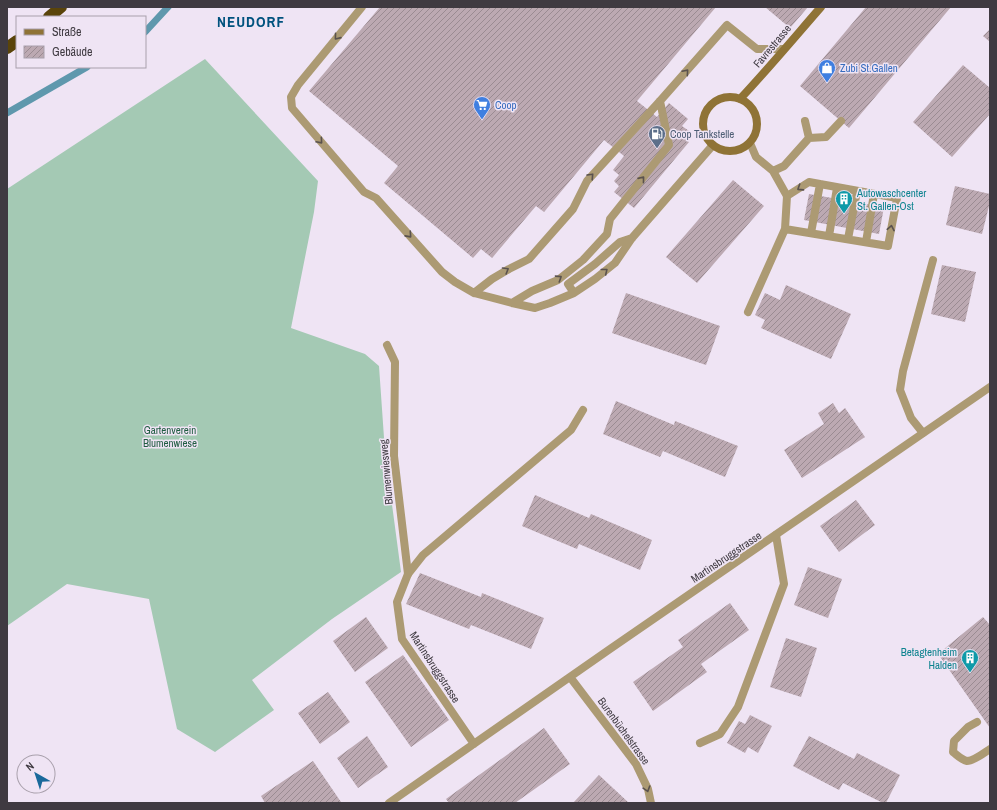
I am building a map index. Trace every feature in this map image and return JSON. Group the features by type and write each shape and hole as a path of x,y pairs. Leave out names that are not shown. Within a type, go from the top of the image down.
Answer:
{"highway":[{"path":"49,16 61,7"},
{"path":"7,48 16,42"}],"street":[{"path":"362,7 298,85 291,97 292,108 364,192 376,198 442,272 474,293 535,308 550,304 574,293 596,279 615,263 632,238 713,145"},
{"name":"Favrestrasse","path":"740,99 821,7"},
{"path":"474,293 508,268 529,259 573,208 587,181 727,25 757,49 783,50"},
{"path":"731,97 740,99 749,104 755,112 757,121 755,135 750,143 731,152 721,150 713,145 705,135 703,126 705,115 710,106 722,98 731,97"},
{"path":"620,242 611,241 608,234 610,219 670,145 660,101"},
{"path":"805,121 809,138"},
{"path":"773,171 784,166 809,138 826,137 841,121"},
{"path":"748,312 784,229 787,196 773,171 756,158 750,143"},
{"path":"784,229 888,246 897,198 809,182 787,196"},
{"path":"811,233 820,184"},
{"path":"829,236 838,188"},
{"path":"848,239 857,191"},
{"path":"866,242 874,194"},
{"path":"512,303 532,291 558,280 583,260 608,234"},
{"path":"574,293 568,284 595,264 620,242 632,238"},
{"path":"923,434 911,418 900,390 903,371 933,260"},
{"name":"Blumenwiesweg","path":"387,345 395,362 394,456 408,574"},
{"name":"Martinsbruggstrasse","path":"389,803 990,387"},
{"name":"Martinsbruggstrasse","path":"474,744 402,639 397,602 408,574 423,555 571,430 583,410"},
{"path":"700,743 720,734 738,707 784,584 776,535"},
{"name":"Burenbüchelstrasse","path":"570,677 636,764 648,789 651,803"},
{"path":"977,722 968,727 954,741 953,752 959,757 967,760 977,758 990,749"}],"green space":[{"name":"Gartenverein Blumenwiese","path":"205,59 318,181 314,212 291,328 365,354 379,366 385,452 401,572 332,619 252,680 274,710 215,752 177,729 149,599 67,584 7,626 7,189"}],"building":[{"name":"Coop","path":"380,7 716,7 637,101 657,117 669,103 688,119 682,126 689,131 683,137 689,142 634,208 614,192 619,186 614,181 619,175 613,170 624,156 604,140 544,212 536,206 492,258 481,249 473,258 384,183 398,166 309,91"},
{"path":"765,7 808,7 790,28"},
{"path":"866,7 951,7 849,128 800,86"},
{"path":"990,29 990,42 983,36"},
{"path":"963,65 990,88 990,114 952,157 913,122"},
{"path":"733,180 764,206 697,283 666,257"},
{"path":"955,186 990,194 990,202 982,234 946,225"},
{"name":"Autowaschcenter St. Gallen-Ost","path":"809,194 884,207 879,234 804,220"},
{"path":"942,265 976,272 965,322 931,314"},
{"path":"786,285 851,314 831,359 761,328 765,320 755,315 765,293 780,300"},
{"path":"626,293 720,326 706,365 612,333"},
{"path":"616,401 674,425 675,421 738,446 725,477 663,451 660,457 603,434"},
{"path":"833,403 839,413 845,408 865,437 802,478 784,450 824,424 818,413"},
{"path":"535,495 589,518 591,514 652,540 640,570 579,544 577,549 522,526"},
{"path":"856,500 875,525 839,552 820,526"},
{"path":"808,567 842,579 828,618 794,605"},
{"path":"420,573 481,597 482,593 544,618 531,649 471,625 469,629 406,604"},
{"path":"730,603 749,630 701,664 707,672 653,711 633,682 683,647 678,640"},
{"path":"366,617 388,648 355,672 333,641"},
{"name":"Betagtenheim Halden","path":"983,617 990,625 990,728 938,654"},
{"path":"786,638 817,648 801,697 770,687"},
{"path":"403,655 449,720 411,747 365,682"},
{"path":"328,692 350,722 320,744 298,713"},
{"path":"750,715 772,726 758,753 748,747 745,753 727,743 739,721 745,724"},
{"path":"544,728 570,764 515,803 449,803 446,799"},
{"path":"367,736 388,767 358,788 337,758"},
{"path":"809,736 854,759 857,753 900,775 886,803 883,803 843,783 839,790 793,766"},
{"path":"313,761 341,802 340,803 265,803 261,796"},
{"path":"599,775 629,803 573,803"}],"waterway":[{"path":"146,31 168,7"},
{"path":"7,113 85,68"}],"place":[{"name":"Zubi St.Gallen","path":"827,83"},
{"name":"Coop","path":"482,120"},
{"name":"Coop Tankstelle","path":"657,149"},
{"name":"Autowaschcenter St. Gallen-Ost","path":"844,214"},
{"name":"Betagtenheim Halden","path":"970,673"}],"district":[{"name":"NEUDORF","path":"251,22"}]}
